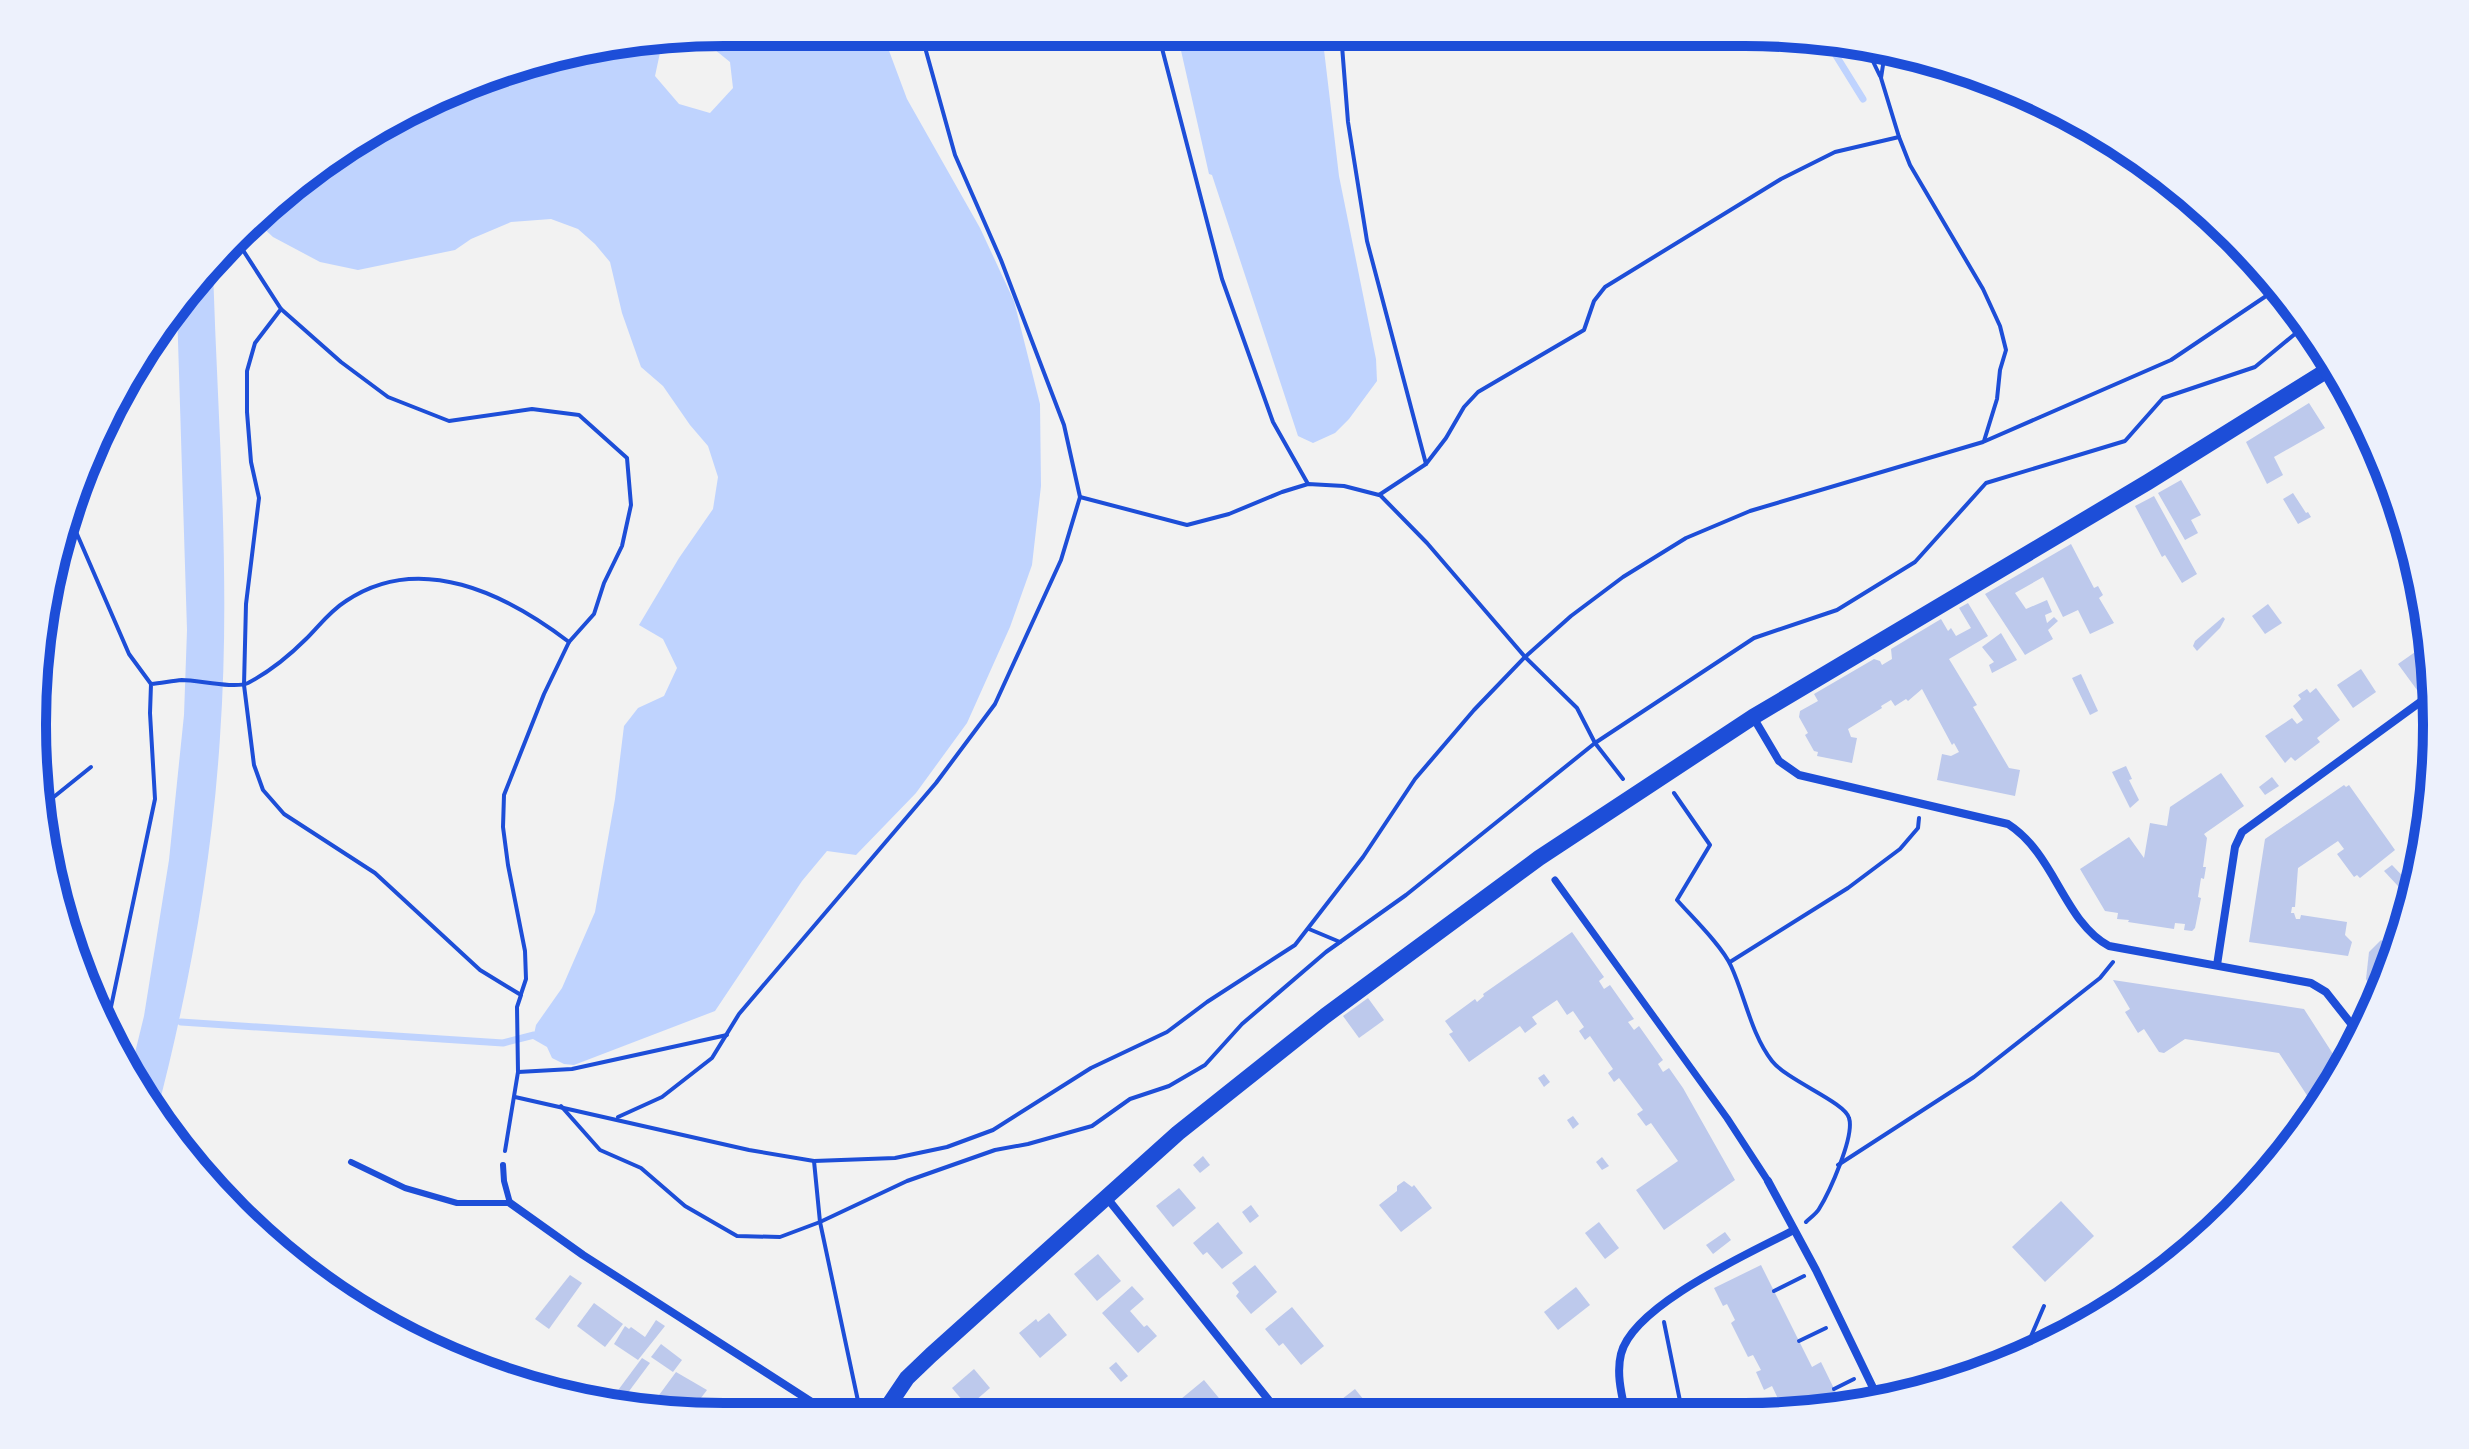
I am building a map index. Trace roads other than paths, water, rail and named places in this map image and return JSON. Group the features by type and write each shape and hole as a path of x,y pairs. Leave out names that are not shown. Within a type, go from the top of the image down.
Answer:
{"main road":[{"path":"890,1403 907,1378 931,1355 1178,1133 1336,1008 1539,858 1753,717 2148,482 2324,372"}],"street":[{"path":"2217,965 2235,847 2242,832 2422,700"},
{"path":"1753,717 1779,761 1799,775 1992,818 2020,832 2032,843 2088,931 2097,940 2118,949 2311,983 2326,992 2353,1026"},
{"path":"1555,880 1727,1118 1768,1181 1874,1390"},
{"path":"1107,1197 1271,1403"},
{"path":"510,1203 583,1255 813,1403"},
{"path":"1624,1403 1618,1372 1621,1353 1627,1338 1638,1325 1709,1274 1794,1230"}],"lane":[{"path":"351,1162 405,1188 457,1203 510,1203 503,1165"}],"water":[{"path":"711,46 887,46 907,99 980,228 1014,301 1040,404 1041,486 1032,565 1010,627 967,723 916,793 856,855 827,851 802,881 715,1011 574,1065 564,1064 552,1058 547,1047 533,1039 536,1025 562,988 595,912 624,726 638,708 664,696 677,668 663,639 639,625 713,509 718,477 708,446 663,386 641,367 622,313 610,262 578,229 551,219 511,222 471,239 455,250 358,270 320,262 273,237 263,228 311,186 385,137 424,116 506,82 592,59 661,49 655,76 679,104 710,113 733,88 730,62"},
{"path":"1180,46 1324,46 1339,176 1376,359 1377,381 1335,433 1313,443 1298,436 1212,175 1209,174"},
{"path":"213,278 224,562 220,737 198,926 160,1101 134,1058 144,1016 169,860 184,715 187,630 177,323"}],"waterway":[{"path":"1834,52 1863,99"},
{"path":"181,1022 503,1043 534,1035"}]}
